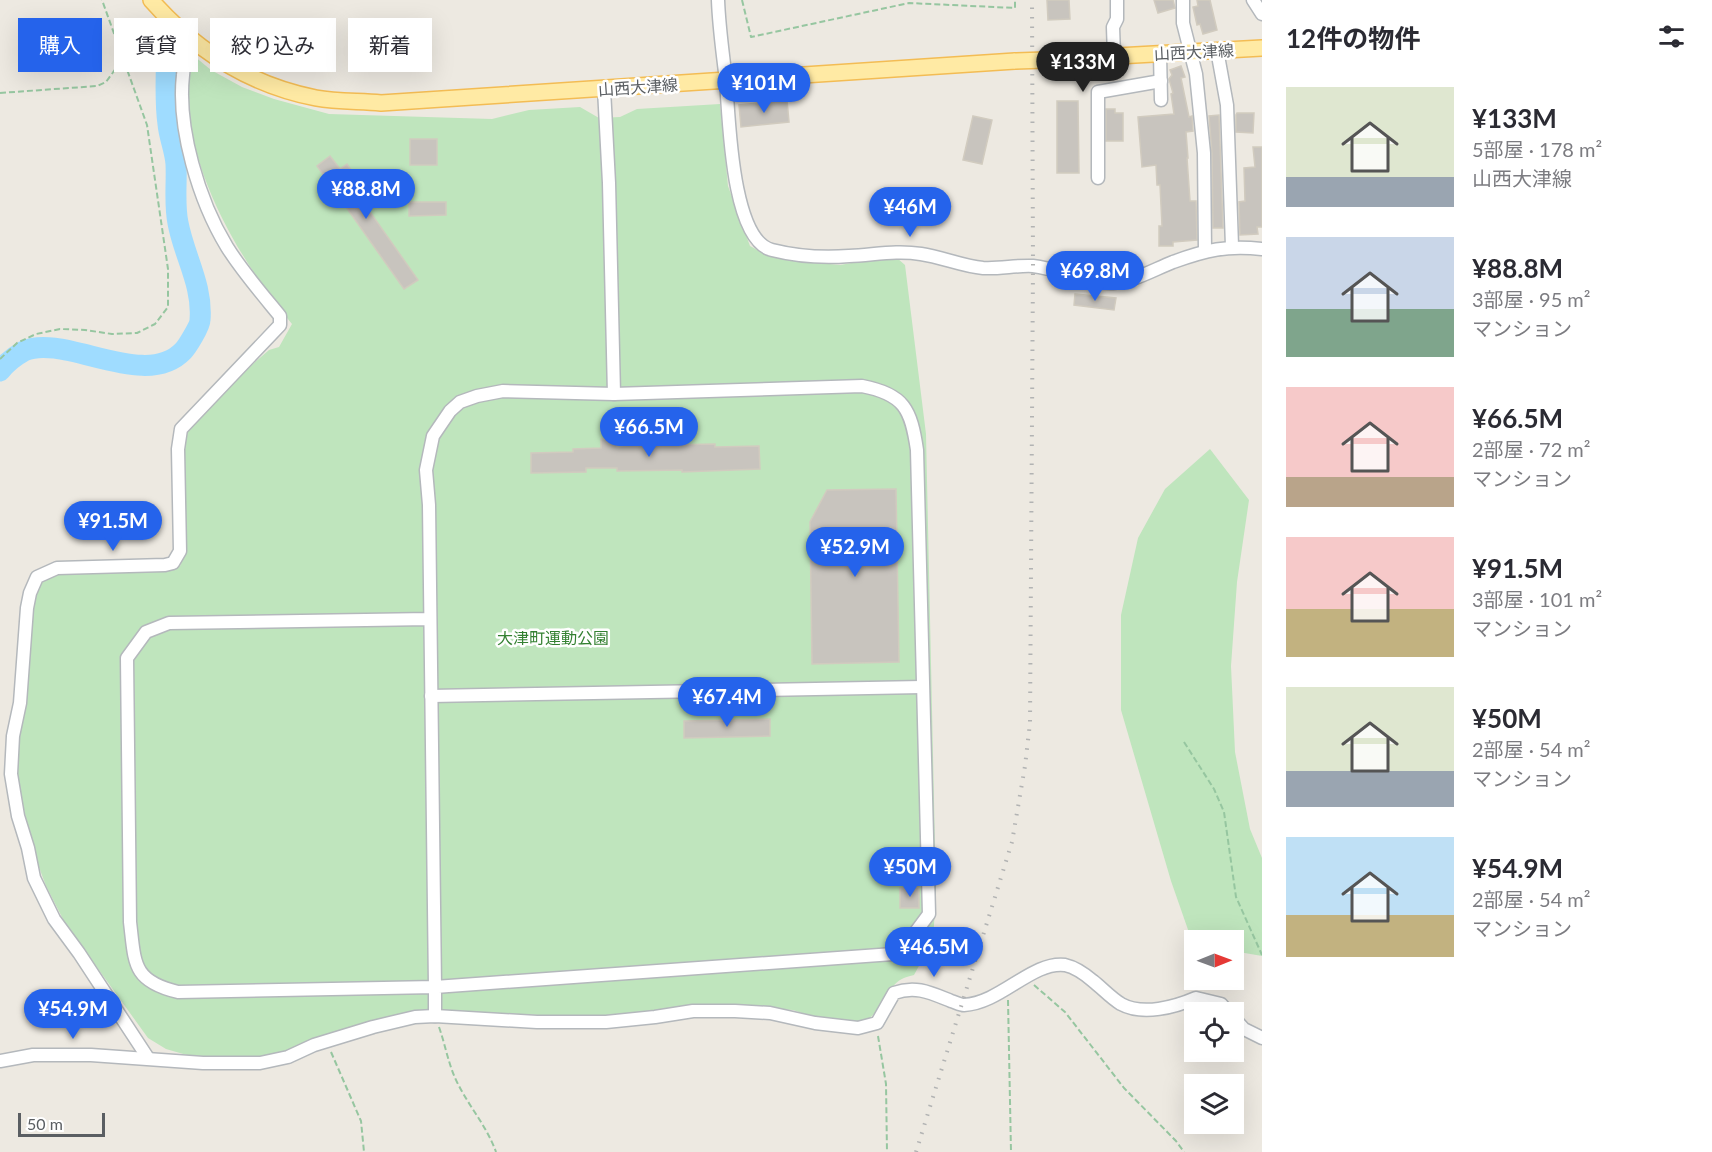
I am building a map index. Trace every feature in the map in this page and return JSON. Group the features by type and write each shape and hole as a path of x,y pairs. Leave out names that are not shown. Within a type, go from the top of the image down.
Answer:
{"main road":[{"name":"山西大津線","path":"152,0 170,18"},
{"name":"山西大津線","path":"198,45 215,58 277,89 318,98 381,103 1015,61 1262,48"}],"street":[{"path":"718,0 719,38 726,81 730,151 736,185 749,226 758,243 770,250 807,255 849,256 890,251 923,254 984,268 1033,266 1112,283 1137,278 1205,251 1232,246 1262,249"},
{"path":"1114,56 1113,27 1117,19 1117,0"},
{"path":"1184,0 1183,23 1196,74 1204,153 1205,251"},
{"path":"1253,0 1262,14"},
{"path":"1217,50 1227,105 1232,246"},
{"path":"1160,54 1161,100"},
{"path":"147,1058 79,953 54,919 34,878 18,816 11,774 12,736 20,703 27,608 30,593 37,578 57,568 165,566 173,563 180,551 178,449 181,429 280,325 280,316 227,247 207,205 196,175 183,123 184,72"},
{"path":"1098,178 1098,92 1161,81"},
{"path":"604,89 609,183 614,394"},
{"path":"429,619 169,623 146,632 127,658 130,922 135,962 143,975 157,987 178,992 435,987 893,954 903,949 929,914 917,450 913,422 900,401 881,390 862,386 614,394 503,391 460,402 450,411 433,436 426,470 429,505 429,619 432,696 435,987 435,1016"},
{"path":"432,696 922,687"},
{"path":"0,1061 33,1055 91,1055 204,1063 260,1063 288,1057 326,1041 416,1017 435,1016 484,1017 537,1022 606,1022 693,1011 735,1011 770,1013 815,1023 858,1028 877,1023 894,993 907,988 926,991 963,1005 994,997 1025,977 1050,966 1067,965 1087,976 1121,1004 1137,1010 1184,1004"},
{"path":"1188,1002 1196,998 1213,1002"},
{"path":"1244,1029 1262,1038"}],"path":[{"path":"102,0 114,33"},
{"path":"742,0 750,37 909,3 1015,8 1016,0"},
{"path":"0,93 97,86 106,82 114,71"},
{"path":"0,359 17,343 36,334 60,329 112,334 137,333 155,324 168,307 168,269 147,125 127,72"},
{"path":"1184,742 1214,789 1224,812 1236,897 1262,955"},
{"path":"1025,977 1065,1012 1124,1088 1184,1152"},
{"path":"1008,988 1011,1152"},
{"path":"435,1016 459,1086 489,1133 496,1152"},
{"path":"877,1023 886,1084 887,1152"},
{"path":"326,1041 361,1121 364,1152"}],"green space":[{"name":"大津町運動公園","path":"198,59 210,69 210,72 215,72 242,87 274,99 329,114 492,119 529,110 580,107 599,118 620,117 637,109 720,104 728,186 750,246 767,255 799,261 840,265 874,259 897,258 905,265 926,434 936,893 933,940 914,975 897,982 869,1019 846,1024 793,1010 704,1005 646,1015 561,1016 430,1010 315,1038 278,1056 256,1060 204,1060 166,1049 148,1038 65,923 46,886 36,859 18,785 17,745 24,709 34,597 44,579 59,573 166,570 180,566 185,554 183,454 185,439 191,425 222,391 269,350 279,347 292,324 235,243 219,212 195,147 190,115 191,72 198,72"},
{"path":"1210,449 1249,500 1237,582 1231,666 1235,752 1250,829 1262,858 1262,956 1244,953 1244,930 1188,930 1171,881 1121,710 1121,615 1138,538 1165,489"}],"building":[{"path":"1047,0 1069,0 1070,19 1048,20"},
{"path":"1154,0 1173,0 1175,8 1158,13"},
{"path":"1197,0 1210,0 1217,30 1203,34 1200,24 1197,25 1193,7 1198,6"},
{"path":"1181,66 1185,77 1181,78 1189,117 1192,116 1193,131 1186,132 1187,158 1190,201 1196,201 1197,240 1173,242 1173,246 1159,246 1159,226 1162,226 1160,185 1157,185 1156,165 1142,167 1138,117 1174,114 1171,94 1173,93 1169,79 1172,75 1170,70"},
{"path":"787,100 789,122 741,127 739,105"},
{"path":"1057,101 1078,101 1079,173 1057,173"},
{"path":"1106,109 1115,109 1115,113 1123,113 1123,141 1106,141"},
{"path":"1237,113 1254,113 1253,133 1236,132"},
{"path":"1219,115 1223,228 1213,228 1209,116"},
{"path":"973,116 992,120 982,164 963,160"},
{"path":"410,139 437,139 437,165 410,165"},
{"path":"1253,147 1262,147 1262,227 1257,227 1258,234 1240,235 1239,202 1245,201 1244,168 1255,167"},
{"path":"330,156 340,169 347,164 358,180 351,185 418,280 404,289 317,166"},
{"path":"409,202 446,202 446,215 409,216"},
{"path":"1075,294 1116,298 1114,310 1074,305"},
{"path":"601,439 617,439 617,447 651,442 665,445 715,444 715,447 759,446 760,469 682,472 682,470 617,471 617,468 586,468 586,472 531,473 531,453 573,452 573,449 601,448"},
{"path":"896,489 899,662 812,664 810,522 827,490"},
{"path":"770,719 770,736 684,738 684,721"},
{"path":"919,887 919,908 900,908 900,888"}],"waterway":[{"path":"0,371 24,351 41,347 127,364 148,365 167,362 183,351 196,331 200,320 199,295 178,223 176,164 167,113 166,72"}],"railway":[{"path":"916,1152 1012,842 1030,723 1032,0"}]}
